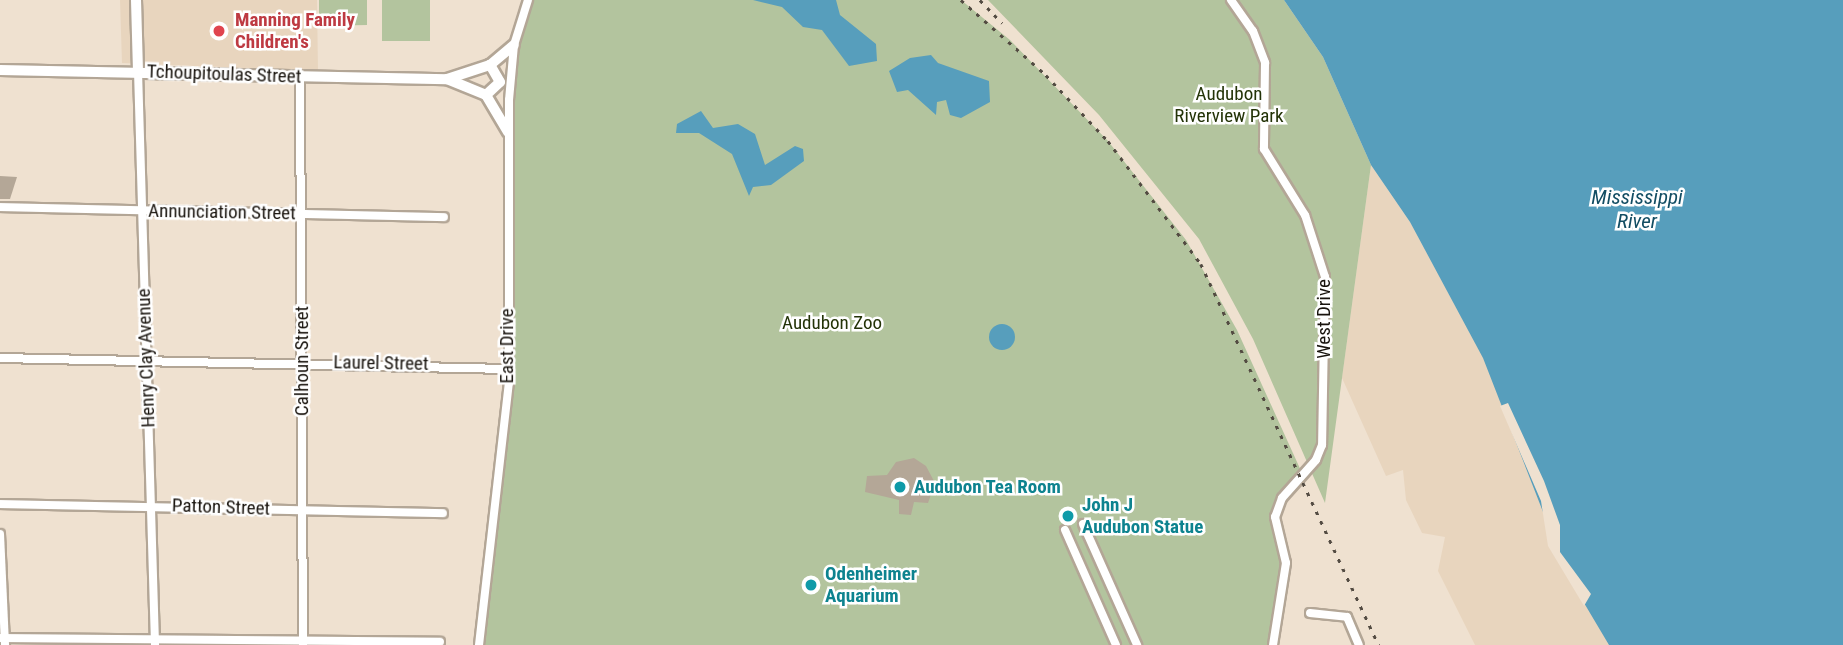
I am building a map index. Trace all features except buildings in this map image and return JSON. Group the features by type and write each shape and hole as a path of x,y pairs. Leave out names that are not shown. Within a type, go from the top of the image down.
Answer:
{"street":[{"path":"136,0 138,71"},
{"name":"East Drive","path":"479,645 509,369 508,132 514,45 528,0"},
{"name":"West Drive","path":"1231,0 1253,31 1265,62 1264,149 1305,215 1325,277 1322,445 1316,460 1278,506 1286,563 1273,645"},
{"name":"Tchoupitoulas Street","path":"0,70 447,79 490,65 514,45"},
{"path":"490,65 500,82 486,95 508,132"},
{"name":"Henry Clay Avenue","path":"138,71 155,644"},
{"name":"Calhoun Street","path":"300,77 303,644"},
{"name":"Tchoupitoulas Street","path":"447,79 486,95"},
{"name":"Annunciation Street","path":"0,207 444,217"},
{"name":"Laurel Street","path":"0,358 302,360 509,369"},
{"name":"Patton Street","path":"0,504 443,513"},
{"path":"1083,524 1137,645"},
{"path":"1065,530 1116,645"},
{"path":"0,534 3,641 155,644 440,642"},
{"path":"1310,613 1347,617 1359,645"}],"shaded area":[{"name":"Manning Family Children's","path":"120,0 317,0 318,71 122,63"},
{"path":"1371,165 1410,222 1483,357 1609,645 1475,645 1438,571 1445,537 1422,533 1406,500 1403,470 1386,476 1342,378"}],"green space":[{"path":"319,0 367,0 367,25 319,26"},
{"path":"382,0 430,0 430,41 382,41"},
{"name":"Audubon Zoo","path":"528,0 961,0 1010,40 1108,141 1186,240 1237,330 1302,473 1275,517 1286,563 1275,645 480,645 509,369 514,45"},
{"name":"Audubon Riverview Park","path":"988,0 1284,0 1323,57 1371,165 1325,503 1253,339 1199,239 1099,115"}],"water":[{"path":"753,0 836,0 840,15 876,44 877,61 849,66 822,30 803,27 782,7"},
{"name":"Mississippi River","path":"1284,0 1843,0 1843,645 1609,645 1568,576 1483,358 1410,222 1371,165 1323,57"},
{"path":"931,55 938,63 989,81 990,102 961,118 950,115 946,100 937,102 936,115 908,90 897,92 889,71 910,58"},
{"path":"701,111 713,128 738,124 755,134 765,165 795,146 803,149 804,161 771,185 753,187 749,196 732,154 699,133 676,133 677,124"},
{"path":"1002,324 1011,328 1015,337 1011,346 1002,350 993,346 989,337 993,328"}],"pier":[{"path":"1508,403 1544,481 1560,525 1560,552 1591,594 1584,606 1548,546 1541,501 1500,406"}],"railway":[{"path":"961,0 1046,75 1108,141 1201,264 1379,645"},
{"path":"980,0 1002,23"}],"place":[{"name":"Manning Family Children's","path":"219,31"},
{"name":"Audubon Tea Room","path":"900,487"},
{"name":"John J Audubon Statue","path":"1068,516"},
{"name":"Odenheimer Aquarium","path":"811,585"}]}
